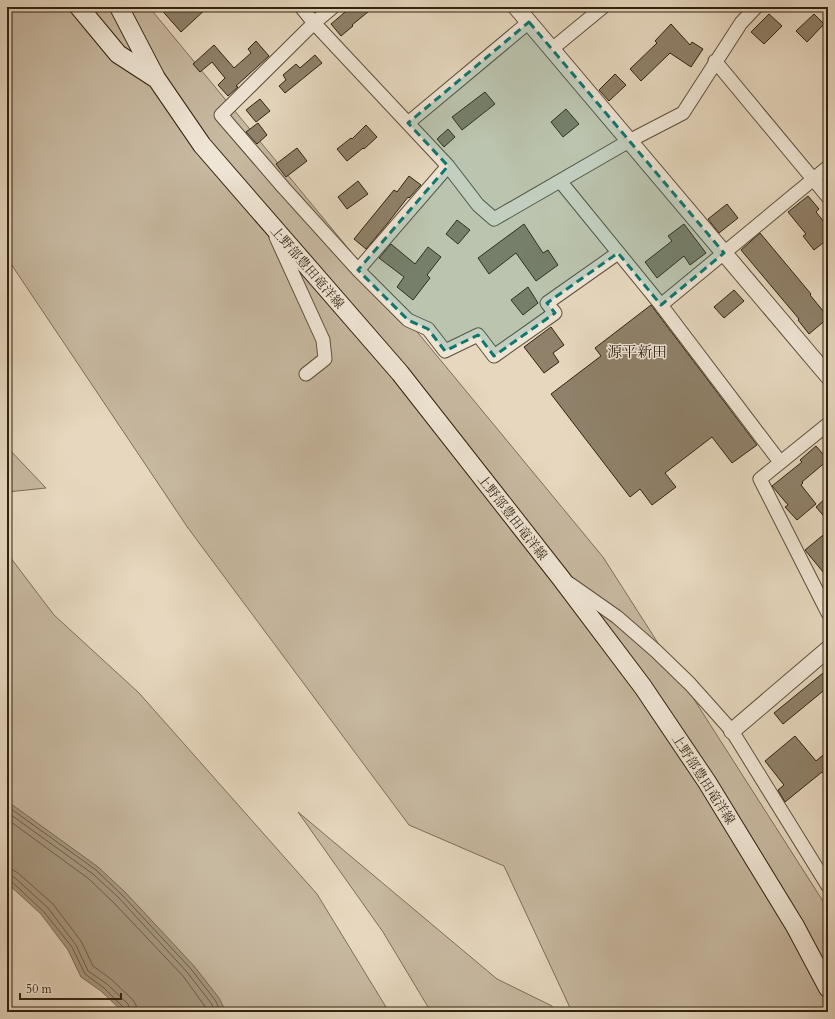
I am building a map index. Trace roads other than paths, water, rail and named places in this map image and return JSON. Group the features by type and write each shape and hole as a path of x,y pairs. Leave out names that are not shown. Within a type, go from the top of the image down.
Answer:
{"main road":[{"name":"上野部豊田竜洋線","path":"79,7 118,54 156,78"},
{"name":"上野部豊田竜洋線","path":"119,7 156,78 202,145 400,373 560,577 643,687 707,782 795,926 828,988"}],"street":[{"path":"301,7 314,23 448,166 478,205 494,219 682,112 741,23 756,7"},
{"path":"332,7 221,115 282,187 358,270 408,320 428,329 445,350 478,335 494,356 555,313 547,303 618,253"},
{"path":"516,7 828,376"},
{"path":"552,49 603,7"},
{"path":"408,123 529,22"},
{"path":"715,61 828,197"},
{"path":"358,270 448,166"},
{"path":"661,305 828,168"},
{"path":"560,181 661,305 780,462"},
{"path":"267,220 323,340 325,359 306,374"},
{"path":"828,424 760,479 828,613"},
{"path":"560,577 617,617 650,646 690,684 732,731 828,886"},
{"path":"732,731 828,649"}],"water":[{"path":"7,801 98,867 125,892 194,966 219,998 226,1012 123,1012 101,991 81,977 68,950 41,914 7,883"}],"district":[{"name":"源平新田","path":"637,352"}]}
